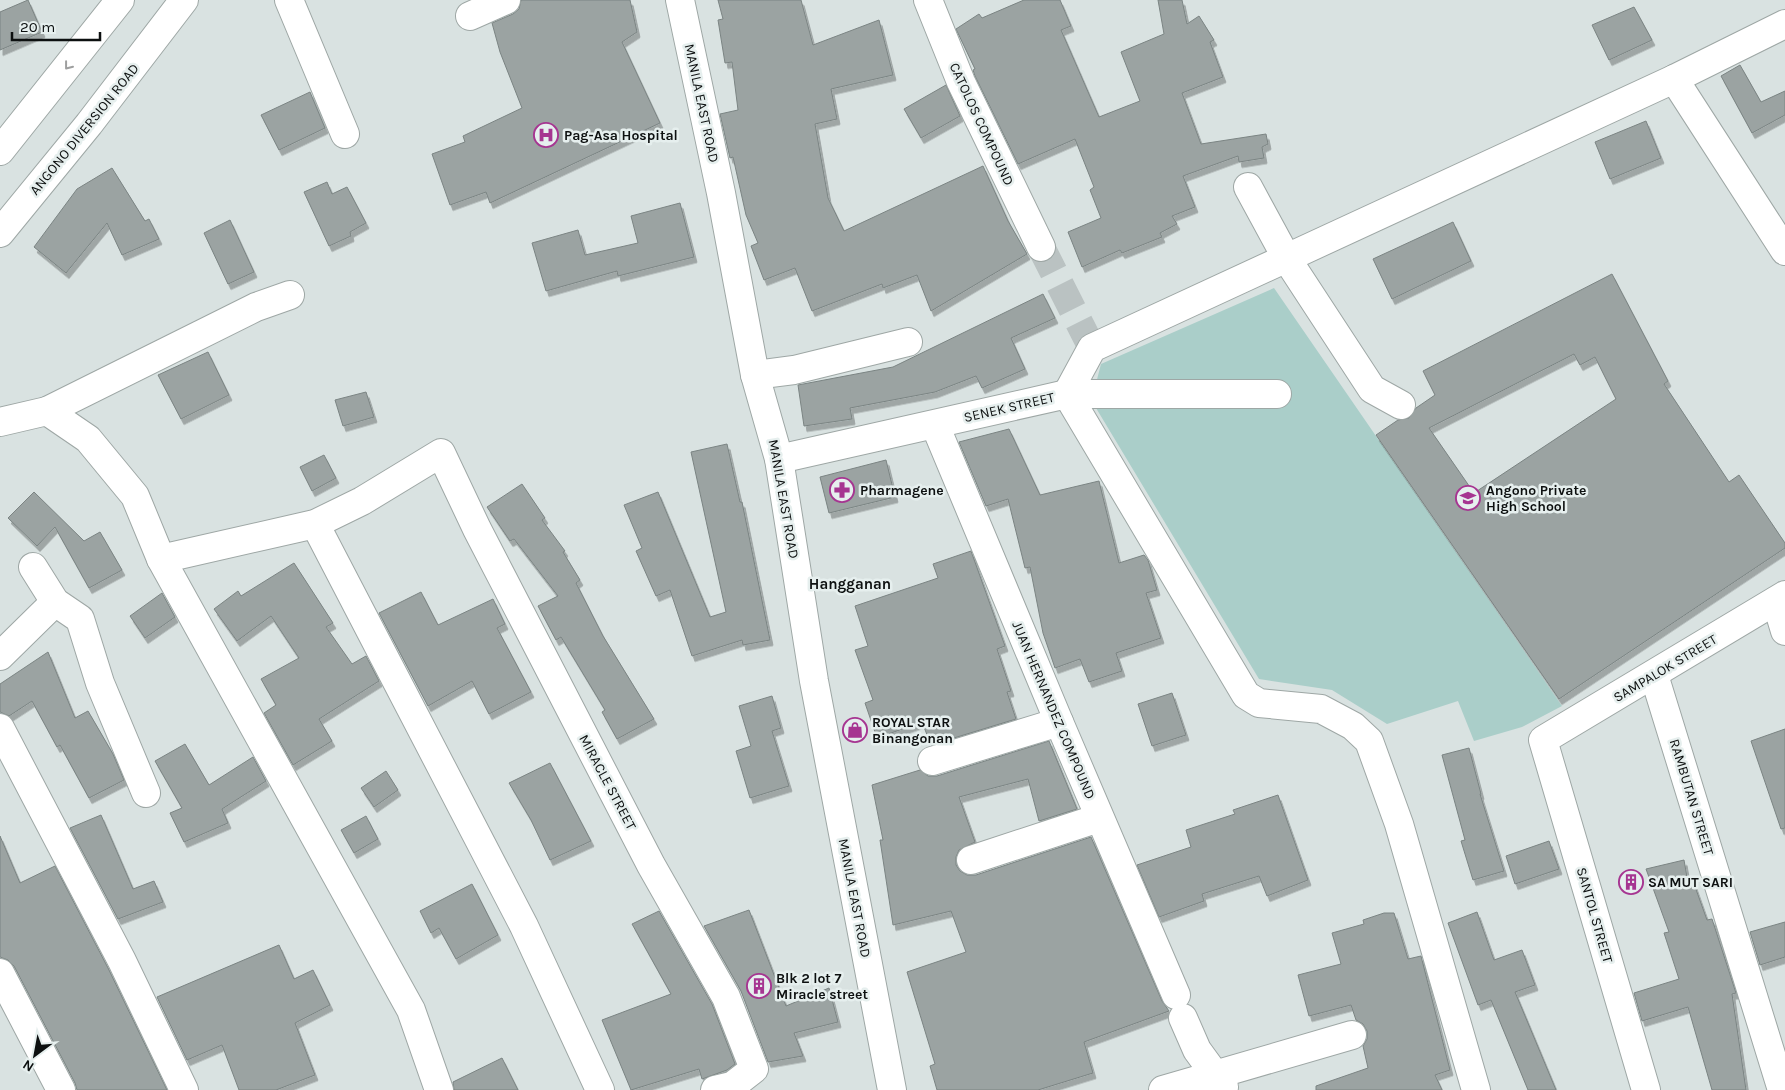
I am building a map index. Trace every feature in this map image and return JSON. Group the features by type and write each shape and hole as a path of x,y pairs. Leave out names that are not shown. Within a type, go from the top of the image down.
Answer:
{"street":[{"path":"0,151 120,0"},
{"name":"ANGONO DIVERSION ROAD","path":"0,234 89,124 184,0"},
{"path":"289,0 346,134"},
{"path":"470,16 506,0"},
{"name":"MANILA EAST ROAD","path":"680,0 721,193 755,375 779,459 814,681 892,1090"},
{"name":"CATOLOS COMPOUND","path":"928,0 961,82 1041,247"},
{"name":"SENEK STREET","path":"779,459 1067,394 1092,348 1287,259 1341,231 1674,79 1785,24"},
{"path":"1674,79 1785,251"},
{"path":"1248,187 1287,259 1372,389 1401,404"},
{"path":"0,422 47,411 256,307 290,295"},
{"path":"755,375 794,370 908,342"},
{"path":"1067,394 1277,394"},
{"path":"1067,394 1246,695 1259,703 1321,709 1352,726 1369,741 1399,824 1476,1090"},
{"path":"47,411 88,439 136,496 161,559 410,1010 439,1090"},
{"name":"JUAN HERNANDEZ COMPOUND","path":"935,425 1197,1050 1221,1082"},
{"name":"MIRACLE STREET","path":"315,524 362,501 441,453 477,529 647,856 726,997 754,1069 732,1086 715,1090"},
{"path":"161,559 315,524 524,926 600,1090"},
{"path":"33,568 56,602 80,619 100,683 146,793"},
{"path":"1780,598 1785,631"},
{"name":"SAMPALOK STREET","path":"1544,740 1654,676 1780,598"},
{"path":"0,656 56,602"},
{"name":"RAMBUTAN STREET","path":"1654,676 1782,1090"},
{"path":"932,761 1059,722"},
{"path":"0,728 122,961 184,1090"},
{"name":"SANTOL STREET","path":"1544,740 1646,1090"},
{"path":"971,860 1099,818"},
{"path":"0,973 61,1090"},
{"path":"1163,1090 1221,1082 1352,1035"}],"shaded area":[{"path":"1274,288 1562,706 1522,727 1474,741 1458,701 1387,724 1332,690 1259,679 1096,408 1093,395 1101,364"}],"building":[{"path":"28,0 42,32 0,50 0,12"},
{"name":"Pag-Asa Hospital","path":"521,0 630,0 637,32 622,42 660,123 490,203 486,192 450,205 432,154 465,142 463,136 522,108 500,52 492,23 513,14 519,9"},
{"path":"718,0 801,0 813,45 879,20 893,75 831,89 837,119 815,124 828,198 844,231 983,166 1008,221 1027,254 931,311 917,275 883,288 882,284 812,311 795,268 764,280 751,246 758,243 746,215 733,157 730,158 720,114 738,110 732,62 725,63 718,20 723,19"},
{"path":"1024,0 1060,0 1071,26 1061,30 1099,117 1140,101 1121,52 1164,34 1158,0 1182,0 1187,24 1199,16 1214,40 1210,42 1223,77 1182,93 1201,144 1266,134 1268,144 1262,147 1264,158 1239,162 1238,156 1183,176 1195,207 1172,216 1177,224 1160,233 1162,237 1122,253 1120,250 1082,267 1068,232 1101,218 1090,190 1094,187 1075,139 1018,164 975,76 973,70 975,69 956,29 979,14 982,18"},
{"path":"1634,7 1652,40 1609,60 1592,25"},
{"path":"1740,65 1761,102 1785,91 1785,115 1752,133 1721,76"},
{"path":"946,85 960,116 921,138 904,109"},
{"path":"310,92 325,128 279,150 261,115"},
{"path":"1646,121 1661,158 1610,179 1595,142"},
{"path":"112,168 145,221 149,219 159,239 122,255 107,223 66,273 34,247 77,189"},
{"path":"327,182 332,194 347,187 366,223 350,232 351,236 329,246 304,192"},
{"path":"680,203 694,257 618,276 617,271 546,291 532,243 578,230 585,255 638,243 631,216"},
{"path":"230,220 254,272 228,284 204,233"},
{"path":"1453,222 1471,261 1392,299 1373,259"},
{"path":"1612,274 1668,381 1664,384 1729,482 1739,475 1785,543 1785,548 1559,699 1376,435 1398,420 1409,418 1416,408 1435,395 1423,371","holes":["1574,354 1580,365 1595,357 1616,399 1474,493 1429,428"]},
{"path":"1043,294 1055,318 1011,338 1025,369 982,388 976,376 935,392 850,408 852,419 804,426 798,385 893,367"},
{"path":"208,352 229,395 181,419 158,375"},
{"path":"366,392 374,417 343,426 335,400"},
{"path":"1009,429 1040,495 1099,481 1119,563 1144,555 1148,560 1157,590 1146,593 1161,638 1116,653 1122,671 1089,682 1080,659 1055,668 1043,633 1030,567 1025,568 1008,499 986,506 959,442"},
{"path":"727,444 740,502 742,502 770,640 743,645 742,640 692,656 670,590 656,596 636,551 642,548 624,505 658,492 710,617 726,612 691,452"},
{"path":"324,455 336,478 312,491 300,467"},
{"path":"886,460 895,497 829,513 820,477"},
{"path":"522,484 545,518 542,520 565,551 563,552 580,580 576,583 603,636 654,719 617,739 602,712 605,710 561,637 556,640 538,606 558,596 514,539 510,541 487,507"},
{"path":"34,492 84,541 100,532 122,570 89,588 55,527 37,546 8,518"},
{"path":"971,551 1005,646 997,649 1011,691 1007,692 1016,719 931,745 922,722 877,738 865,703 873,700 855,650 868,646 855,606 938,578 933,564"},
{"path":"294,563 333,623 326,627 352,664 366,656 379,681 319,719 332,741 293,765 264,713 276,705 261,679 299,658 271,616 237,641 214,609 238,591 241,596"},
{"path":"421,592 438,625 493,599 505,624 497,628 531,692 489,714 472,681 428,706 379,613"},
{"path":"162,593 175,617 145,638 130,616"},
{"path":"48,652 75,718 88,711 113,754 124,780 89,798 60,745 57,747 32,701 9,716 0,712 0,684"},
{"path":"1172,693 1186,735 1152,746 1138,704"},
{"path":"772,696 781,728 772,731 789,786 750,798 736,751 751,746 739,706"},
{"path":"1785,729 1785,828 1781,829 1751,741"},
{"path":"1049,741 1077,809 1039,821 1028,779 959,797 975,842 959,850 956,857 956,865 960,871 967,875 976,875 1091,837 1162,1001 1169,1011 1084,1042 1093,1073 1038,1090 937,1090 930,1066 935,1064 907,972 966,952 951,911 893,925 880,840 883,840 872,785 920,770 928,776 937,776"},
{"path":"185,744 209,785 253,757 266,781 222,809 228,823 184,842 170,813 182,808 155,761"},
{"path":"1469,748 1480,794 1504,871 1473,880 1461,841 1465,840 1442,755"},
{"path":"550,763 591,841 550,860 531,820 509,783"},
{"path":"386,771 398,790 374,807 361,788"},
{"path":"1278,795 1308,880 1267,896 1259,876 1202,894 1204,901 1159,917 1137,865 1191,847 1186,830 1235,814 1233,810"},
{"path":"101,815 133,889 154,881 163,902 118,919 70,828"},
{"path":"366,816 378,839 354,853 341,830"},
{"path":"0,836 20,883 55,866 108,968 167,1090 77,1090 14,966 8,960 0,957"},
{"path":"1549,841 1559,869 1515,884 1506,856"},
{"path":"1684,860 1688,883 1693,881 1707,920 1712,919 1736,993 1732,994 1746,1090 1712,1090 1688,1007 1642,1021 1634,993 1679,979 1664,933 1669,932 1646,869"},
{"path":"472,884 498,935 456,959 439,928 431,933 420,911"},
{"path":"749,910 786,1006 829,988 838,1022 794,1033 803,1056 768,1062 741,991 704,926"},
{"path":"659,911 712,1004 735,1064 727,1070 702,1079 699,1069 631,1090 602,1020 671,994 632,924"},
{"path":"1477,912 1494,960 1522,950 1535,985 1515,992 1556,1090 1528,1090 1491,1000 1478,1005 1448,923"},
{"path":"1384,913 1394,913 1408,959 1421,956 1450,1070 1435,1075 1442,1090 1316,1090 1316,1086 1368,1068 1363,1046 1367,1039 1367,1031 1363,1024 1356,1020 1351,1005 1309,1016 1298,975 1341,964 1332,933 1364,924 1363,920"},
{"path":"1785,922 1785,957 1760,965 1750,932"},
{"path":"279,945 294,979 313,970 330,1005 295,1023 315,1075 276,1090 239,1090 222,1045 187,1060 157,997"},
{"path":"502,1058 518,1090 454,1090 453,1082"}],"tunnel":[{"path":"1041,247 1092,348"}],"place":[{"name":"Pag-Asa Hospital","path":"546,135"},
{"name":"Pharmagene","path":"842,490"},
{"name":"Angono Private High School","path":"1468,498"},
{"name":"ROYAL STAR Binangonan","path":"855,730"},
{"name":"SA MUT SARI","path":"1631,882"},
{"name":"Blk 2 lot 7 Miracle street","path":"759,986"}],"district":[{"name":"Hangganan","path":"850,584"}]}
